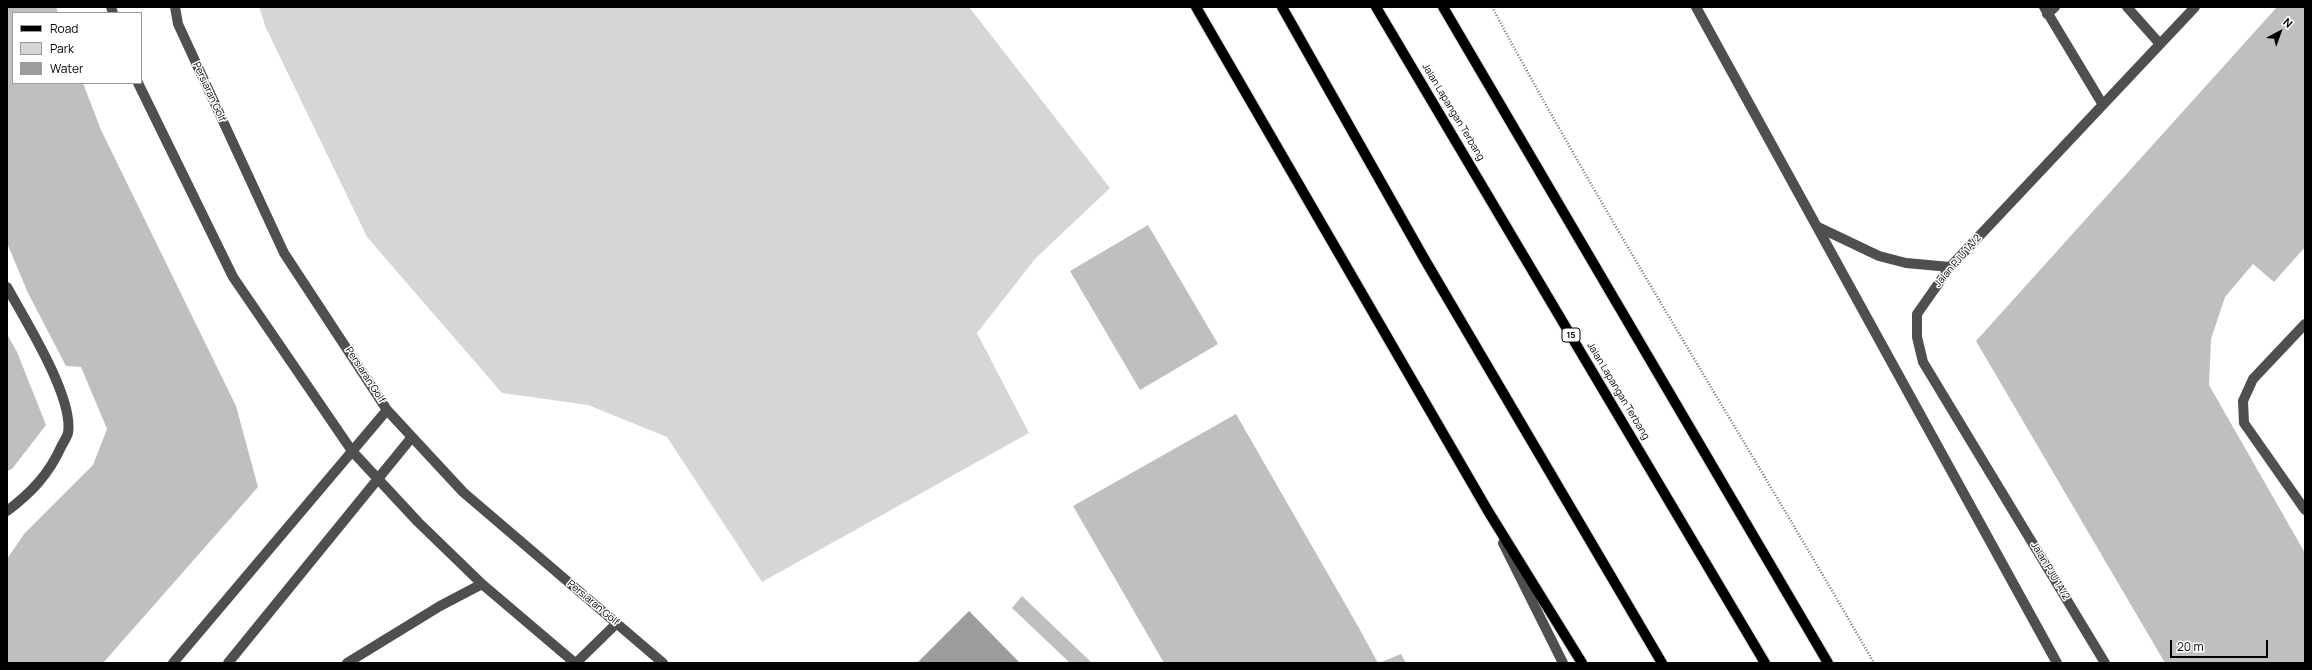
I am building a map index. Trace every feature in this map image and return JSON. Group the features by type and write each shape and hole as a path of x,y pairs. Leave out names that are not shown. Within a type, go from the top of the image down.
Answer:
{"main road":[{"path":"1196,7 1488,511 1582,663"},
{"path":"1282,7 1424,260 1662,663"},
{"name":"Jalan Lapangan Terbang","path":"1376,7 1765,663"},
{"path":"1443,7 1828,663"}],"street":[{"name":"Persiaran Golf","path":"175,7 178,24 284,253 388,410 462,492 663,663"},
{"path":"1696,7 1818,227 1911,401 2057,663"},
{"path":"2055,7 2045,10 2102,105"},
{"path":"2127,7 2160,44"},
{"name":"Jalan PJU 1A/2","path":"2105,663 1924,362 1917,337 1917,314 1950,267 2194,7"},
{"path":"138,84 233,277 352,451 418,522 482,584 575,663 617,623"},
{"path":"1818,227 1879,256 1906,263 1950,267"},
{"path":"7,287 41,349 67,407 68,433 52,468 26,497 7,511"},
{"path":"2305,324 2253,379 2243,401 2244,422 2305,510"},
{"path":"173,663 388,410"},
{"path":"228,663 412,437"},
{"path":"1488,511 1563,663"},
{"path":"347,663 440,606 482,584"}],"path":[{"path":"1492,7 1560,130 1793,522 1874,663"}],"green space":[{"path":"259,7 969,7 1110,188 1035,259 977,333 1029,433 762,582 667,437 588,405 502,393 367,237 266,28"}],"water":[{"path":"969,611 1020,663 917,663"}],"building":[{"path":"7,7 56,7 58,12 12,12 12,84 83,84 101,130 236,406 258,487 103,663 7,663 7,559 24,534 93,465 107,429 81,367 66,366 28,293 7,243"},
{"path":"2277,7 2305,7 2305,247 2274,282 2253,264 2225,297 2211,339 2209,385 2305,553 2305,663 2165,663 1976,341"},
{"path":"1148,225 1218,344 1140,390 1070,271"},
{"path":"7,334 17,352 46,425 12,469 7,471"},
{"path":"1236,414 1378,663 1164,663 1073,506"},
{"path":"1022,596 1092,663 1070,663 1012,608"},
{"path":"1401,654 1406,663 1379,663"}]}
